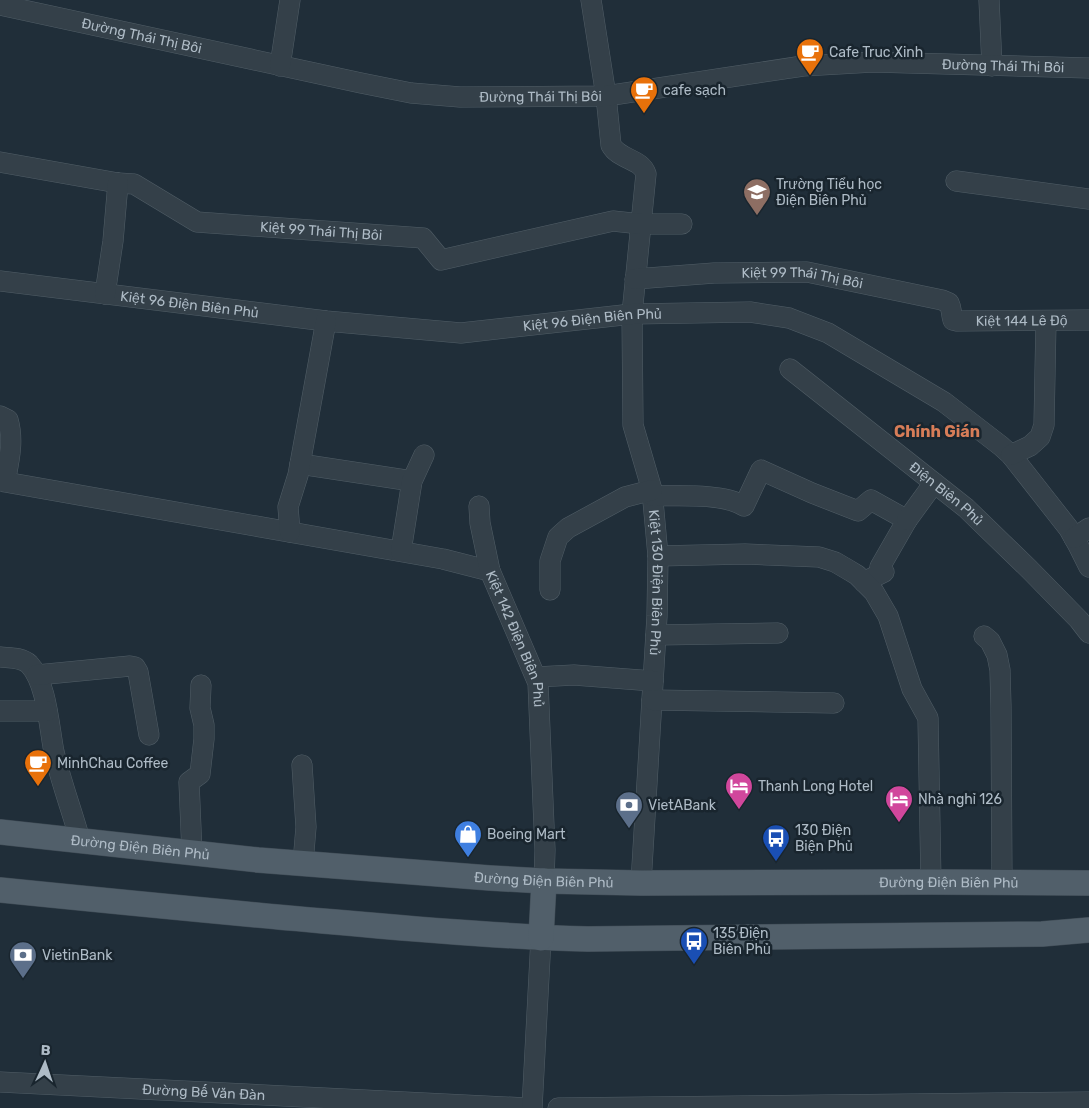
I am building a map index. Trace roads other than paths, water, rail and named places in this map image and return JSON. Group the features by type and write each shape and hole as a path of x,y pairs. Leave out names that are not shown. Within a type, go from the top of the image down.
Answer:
{"main road":[{"name":"Đường Điện Biên Phủ","path":"0,832 303,863 544,881 642,883 1086,883"},
{"path":"541,938 544,881"},
{"path":"0,890 218,912 485,935 588,940 1042,934 1089,930"}],"street":[{"path":"280,66 290,0"},
{"path":"591,0 606,96 611,145 618,154 642,165 646,174 632,314"},
{"path":"989,0 992,66"},
{"name":"Đường Thái Thị Bôi","path":"0,4 361,83 411,93 450,96 606,96 803,66 873,62 1089,68"},
{"name":"Kiệt 99 Thái Thị Bôi","path":"0,162 118,183 134,184 198,222 423,238 441,260 613,220 640,224 682,224"},
{"path":"956,181 1089,199"},
{"path":"105,294 113,241 118,183"},
{"name":"Kiệt 99 Thái Thị Bôi","path":"635,279 714,273 807,272 942,300 949,303 953,320"},
{"name":"Kiệt 96 Điện Biên Phủ","path":"0,281 326,321 461,333 632,314 750,312 789,318 828,333 944,402 1001,446 1011,455 1069,529 1081,533 1089,567"},
{"name":"Kiệt 130 Điện Biên Phủ","path":"632,314 633,425 652,493 658,556 656,635 642,883"},
{"name":"Kiệt 144 Lê Độ","path":"953,320 957,322 1089,320"},
{"path":"290,532 288,507 298,475 326,321"},
{"path":"1011,455 1030,446 1040,437 1044,425 1046,321"},
{"name":"Điện Biên Phủ","path":"790,369 966,508 1029,569 1079,620 1089,633"},
{"name":"Kiệt 142 Điện Biên Phủ","path":"0,416 8,420 12,443 5,482 401,551 490,571 538,683 544,830 544,881"},
{"path":"401,551 412,481 424,455"},
{"path":"300,464 412,481"},
{"path":"550,590 550,561 558,536 568,528 625,497 639,492 702,496 736,501 744,506 761,470 858,511 871,500 907,520"},
{"path":"864,582 884,572 880,567 907,520 934,483"},
{"path":"479,506 480,523 490,571"},
{"path":"658,556 745,554 819,557 835,562 857,575 874,592 888,616 912,689 928,718 932,882"},
{"path":"656,635 778,634"},
{"path":"984,636 990,641 997,655 1000,670 1002,707 1002,882"},
{"path":"0,657 20,658 37,675 47,711 55,753 80,840"},
{"path":"37,675 135,667 138,672 149,735"},
{"path":"536,677 574,675 652,690 834,703"},
{"path":"192,853 189,782 200,774 204,739 204,725 200,708 201,685"},
{"path":"0,711 47,711"},
{"path":"302,765 306,827 303,863"},
{"path":"1042,934 1089,941"},
{"path":"532,1108 541,938"},
{"name":"Đường Bế Văn Đàn","path":"0,1082 527,1108"},
{"path":"558,1108 1089,1102"}],"place":[{"name":"Cafe Truc Xinh","path":"810,76"},
{"name":"cafe sạch","path":"644,114"},
{"name":"Trường Tiểu học Điện Biên Phủ","path":"757,216"},
{"name":"MinhChau Coffee","path":"38,787"},
{"name":"Thanh Long Hotel","path":"739,810"},
{"name":"Nhà nghỉ 126","path":"899,823"},
{"name":"VietABank","path":"629,829"},
{"name":"Boeing Mart","path":"468,858"},
{"name":"130 Điện Biện Phủ","path":"776,862"},
{"name":"135 Điện Biên Phủ","path":"694,965"},
{"name":"VietinBank","path":"23,979"}],"district":[{"name":"Chính Gián","path":"937,431"}]}
